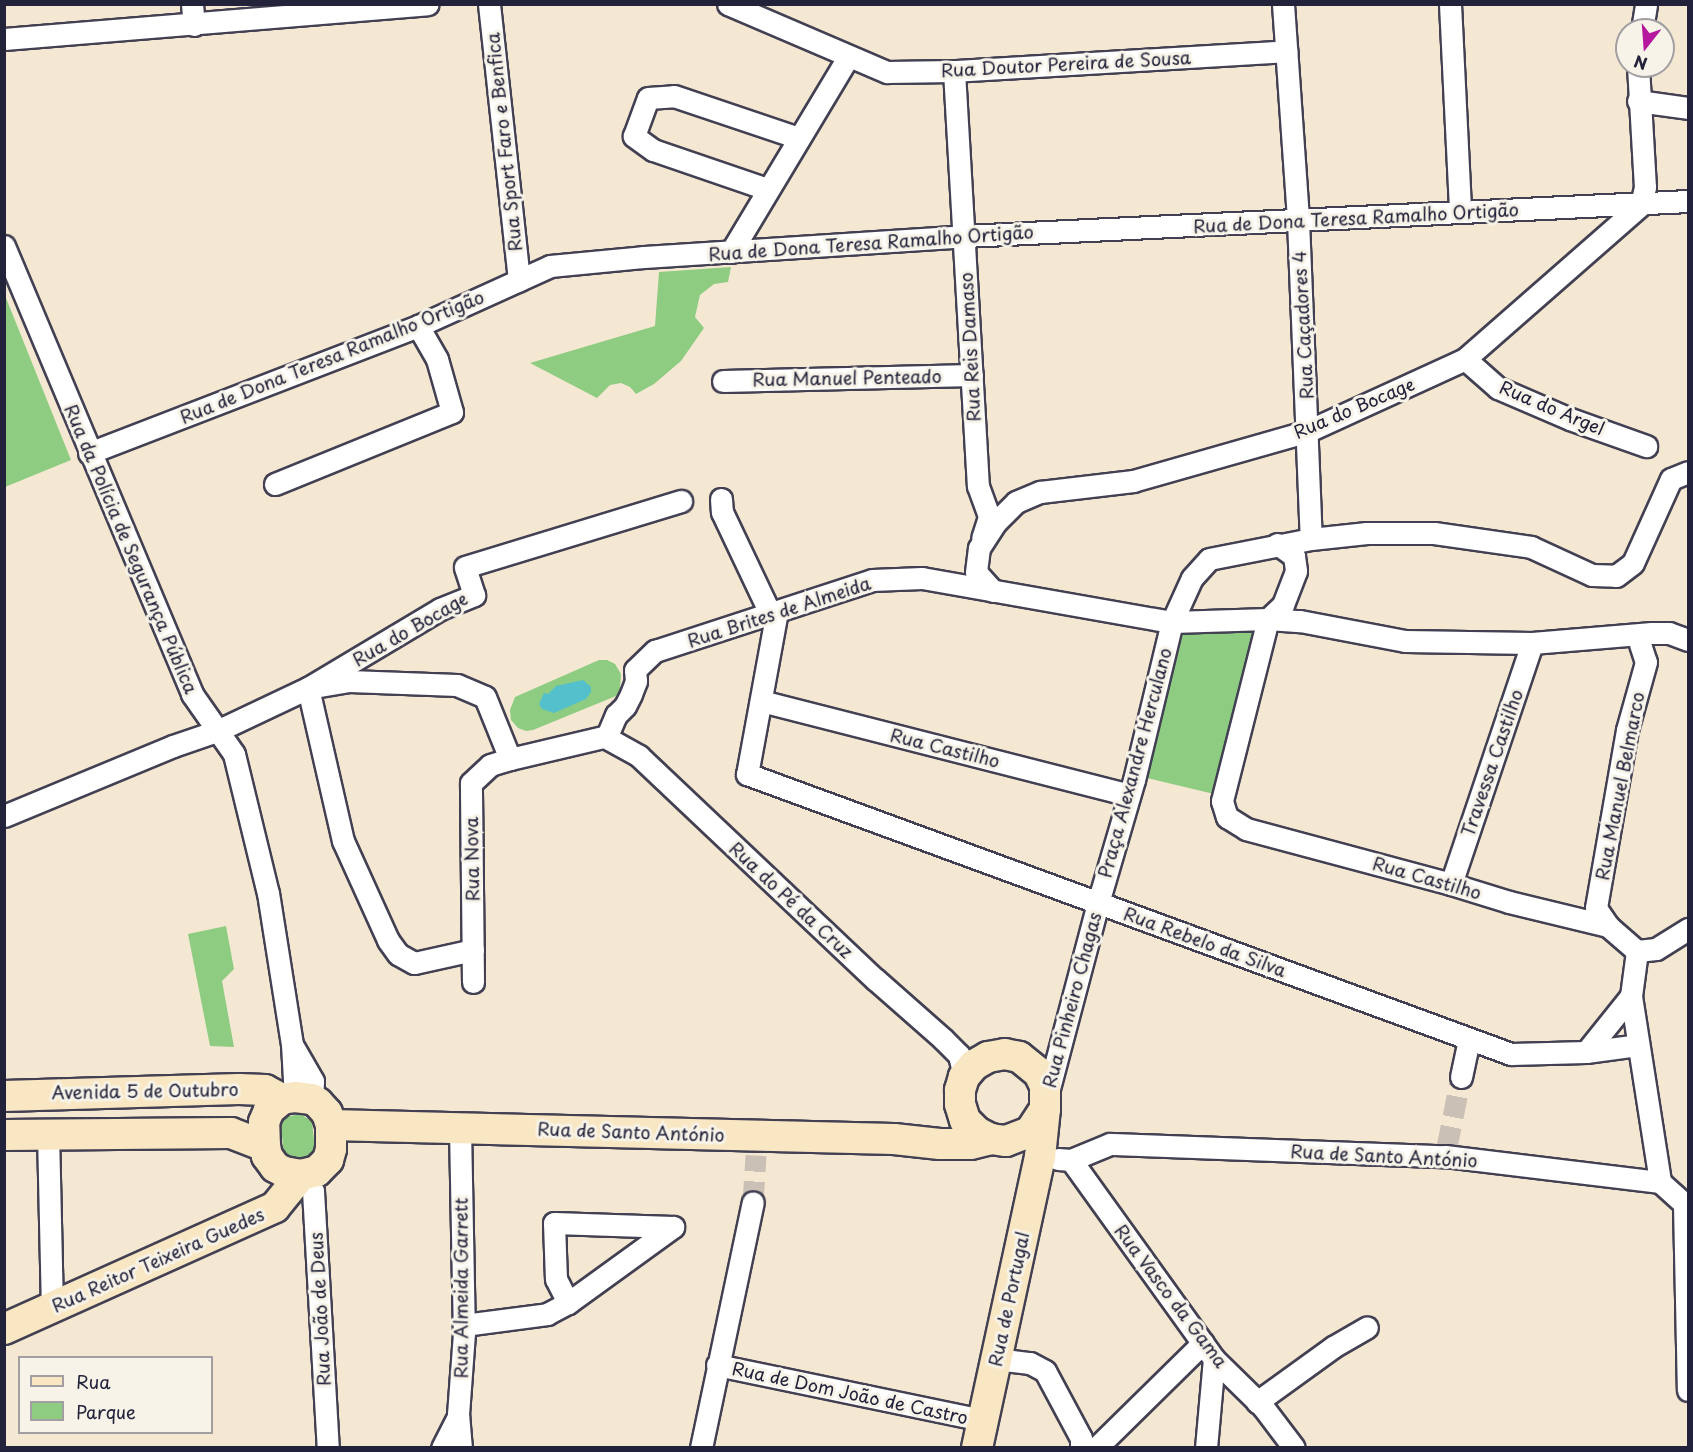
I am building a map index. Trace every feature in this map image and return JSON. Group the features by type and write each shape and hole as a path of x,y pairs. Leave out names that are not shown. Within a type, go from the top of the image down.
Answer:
{"street":[{"path":"4,39 200,18 242,21 428,4"},
{"name":"Rua Sport Faro e Benfica","path":"489,4 519,280"},
{"name":"Rua Doutor Pereira de Sousa","path":"728,4 756,10 848,57 887,72 954,71 1286,51"},
{"name":"Rua Caçadores 4","path":"1283,4 1298,220 1311,538"},
{"path":"1450,4 1460,212"},
{"path":"731,252 848,57"},
{"name":"Rua Reis Damaso","path":"954,71 978,486 989,517 979,548"},
{"path":"1638,78 1645,187 1641,205"},
{"path":"767,189 653,150 634,136 648,98 674,96 799,138"},
{"path":"1638,101 1689,108"},
{"name":"Rua de Dona Teresa Ramalho Ortigão","path":"89,453 418,326 550,266 965,236 1689,201"},
{"name":"Rua do Bocage","path":"979,548 996,522 1016,502 1040,492 1133,481 1308,431 1466,359 1641,205"},
{"path":"1598,207 1602,239"},
{"name":"Rua da Polícia de Segurança Pública","path":"4,246 192,694 234,754 268,893 292,1044 313,1081 296,1099"},
{"path":"275,484 452,412 437,359 418,326"},
{"name":"Rua do Argel","path":"1466,359 1498,388 1570,419 1646,446"},
{"name":"Rua Manuel Penteado","path":"723,381 972,375"},
{"name":"Praça Alexandre Herculano","path":"1098,903 1130,795 1172,622 1186,596 1192,578 1209,559 1311,538 1367,533 1434,533 1531,547 1592,575 1616,576 1633,563 1671,479 1689,472"},
{"path":"721,499 722,512 773,612 761,701"},
{"name":"Rua do Bocage","path":"4,816 173,746 217,731 308,688 440,609 474,596 465,567 681,501"},
{"path":"1268,619 1283,605 1296,571 1294,556 1277,544"},
{"path":"979,548 976,572 993,591"},
{"name":"Rua Brites de Almeida","path":"607,736 616,715 632,694 636,681 635,670 655,651 872,580 922,578 1172,622"},
{"path":"1186,596 1194,612 1210,621"},
{"path":"1172,622 1268,619 1300,621 1405,641 1532,643 1652,633 1669,633 1689,640"},
{"name":"Rua Castilho","path":"1268,619 1222,801 1227,817 1246,829 1451,884 1509,902 1608,926"},
{"name":"Travessa Castilho","path":"1451,884 1532,643"},
{"name":"Rua Manuel Belmarco","path":"1608,926 1596,908 1627,730 1646,662 1640,644"},
{"path":"473,950 414,963 398,954 388,940 343,841 308,688 349,681 457,685 485,697 510,759 607,736"},
{"name":"Rua Castilho","path":"761,701 1130,795"},
{"name":"Rua Rebelo da Silva","path":"761,701 747,774 1511,1054 1586,1052 1638,1045"},
{"name":"Rua do Pé da Cruz","path":"607,736 604,737 639,756 875,980 944,1039 959,1055 962,1090"},
{"name":"Rua Nova","path":"473,982 471,783 490,765 510,759"},
{"name":"Rua Pinheiro Chagas","path":"1043,1154 1046,1103 1098,903"},
{"path":"1608,926 1637,951 1656,949 1689,929"},
{"path":"1637,951 1631,996 1660,1182 1686,1206 1689,1390"},
{"path":"1586,1052 1631,996"},
{"path":"1461,1077 1469,1039"},
{"path":"894,1139 930,1130 951,1117 962,1090 974,1065 988,1057 1005,1054 1019,1057 1039,1073 1046,1103 1030,1131 1006,1141 991,1139 977,1132 965,1120 962,1090"},
{"name":"Avenida 5 de Outubro","path":"4,1096 253,1089 270,1091 296,1099"},
{"path":"55,1094 36,1103 31,1111 31,1124 56,1136 231,1133 265,1146"},
{"path":"296,1099 327,1113 331,1135 326,1163 313,1173 307,1183 279,1170 269,1160 265,1146 266,1117 271,1106 296,1099"},
{"name":"Rua de Santo António","path":"331,1135 368,1127 460,1128 756,1145 894,1139"},
{"name":"Rua Almeida Garrett","path":"460,1128 464,1324 458,1414 461,1448"},
{"path":"4,1135 48,1133"},
{"path":"48,1133 52,1308"},
{"path":"894,1139 940,1144 971,1144 991,1139"},
{"name":"Rua de Santo António","path":"1071,1160 1110,1144 1446,1151 1660,1182"},
{"path":"1043,1154 1071,1160"},
{"name":"Rua de Portugal","path":"980,1434 1043,1154"},
{"name":"Rua Vasco da Gama","path":"1071,1160 1209,1351 1257,1402 1294,1448"},
{"name":"Rua Reitor Teixeira Guedes","path":"4,1329 275,1207 307,1183"},
{"name":"Rua João de Deus","path":"307,1183 328,1448"},
{"path":"700,1448 753,1202"},
{"path":"464,1324 547,1314 568,1303 673,1227 554,1223 556,1279 568,1303"},
{"path":"1257,1402 1333,1347 1367,1327"},
{"path":"1096,1448 1209,1351"},
{"path":"1206,1448 1209,1351"},
{"path":"996,1359 1030,1363 1045,1371 1081,1438 1081,1448"},
{"name":"Rua de Dom João de Castro","path":"717,1365 980,1434"},
{"path":"442,1448 458,1414"}],"green space":[{"path":"731,267 728,282 714,284 700,295 695,317 704,328 681,361 654,384 636,394 630,387 621,383 610,385 597,398 530,363 655,326 659,272"},
{"path":"4,293 71,460 5,487 4,487"},
{"path":"1184,629 1258,629 1214,794 1147,778"},
{"path":"599,660 607,660 615,664 621,674 620,690 616,696 533,730 526,731 518,728 511,720 510,710 515,697"},
{"path":"226,926 234,969 222,981 234,1047 210,1046 188,934"},
{"path":"300,1114 312,1121 315,1150 311,1158 294,1162 284,1155 281,1126 285,1117"}],"water":[{"path":"583,680 591,687 591,692 586,699 554,713 542,709 539,704 544,693 548,694 556,686"}],"tunnel":[{"path":"1447,1147 1461,1077"},
{"path":"753,1202 756,1155"}]}
